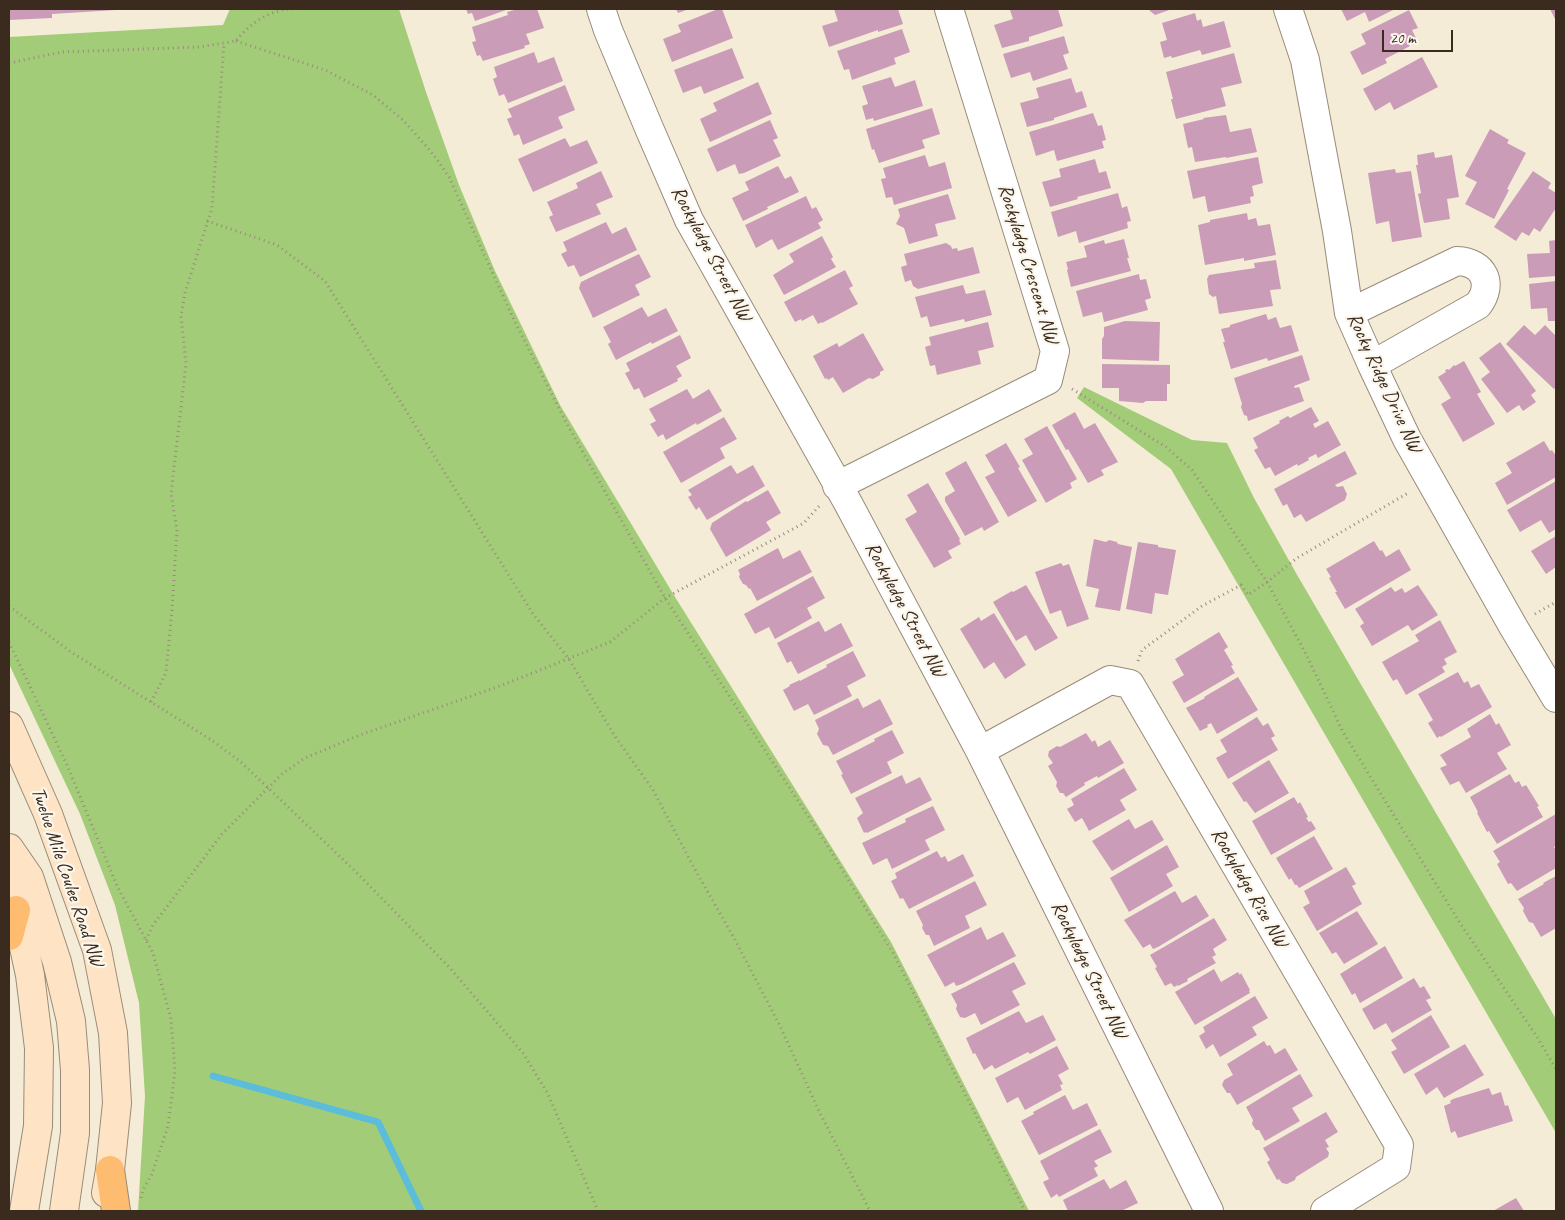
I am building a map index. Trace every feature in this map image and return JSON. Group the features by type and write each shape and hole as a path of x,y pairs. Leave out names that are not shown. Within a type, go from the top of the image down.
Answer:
{"main road":[{"name":"Twelve Mile Coulee Road NW","path":"10,730 48,814 97,950 113,1033 116,1103 110,1170 102,1211"},
{"path":"9,848 29,877 57,962 71,1021 75,1070 75,1133 64,1211"},
{"path":"9,936 12,898"},
{"path":"12,898 30,974 39,1048 38,1126 24,1211"},
{"path":"110,1170 116,1211"}],"street":[{"name":"Rockyledge Street NW","path":"601,9 649,128 689,220 848,503 980,751 1209,1211"},
{"name":"Rockyledge Crescent NW","path":"949,9 1055,351 1048,380"},
{"name":"Rocky Ridge Drive NW","path":"1288,9 1305,60 1337,231 1349,313 1407,439 1556,698"},
{"path":"1349,313 1457,261 1466,261 1475,265 1485,279 1484,298 1478,305 1372,366"},
{"path":"837,486 1048,380"},
{"path":"980,751 1110,680 1130,684"},
{"name":"Rockyledge Rise NW","path":"1130,684 1399,1145 1396,1167 1325,1211"}],"path":[{"path":"236,41 243,32 261,19 278,11 295,9"},
{"path":"9,63 62,52 199,47 236,41 325,70 373,95 404,121 433,154 449,177 514,320 540,372 567,424 665,598 826,845 893,953 1025,1211"},
{"path":"151,702 166,673 172,610 177,530 171,494 186,364 181,316 185,293 212,208 224,43"},
{"path":"207,222 277,245 325,281 533,614 569,659 614,734 653,790 779,1024 819,1111 870,1211"},
{"path":"1048,380 1077,391 1166,447 1192,470 1267,582 1306,654 1343,732 1458,920 1538,1037 1556,1069"},
{"path":"1130,684 1142,650 1202,606 1241,585 1248,595 1297,558 1430,481"},
{"path":"146,940 153,925 222,834 284,773 305,758 360,735 500,686 610,642 665,598 804,523 837,486"},
{"path":"9,606 70,652 210,739 241,762 356,872 449,967 523,1053 548,1094 598,1211"}],"green space":[{"path":"230,9 399,9 459,185 495,271 560,405 675,597 891,942 1029,1211 138,1211 145,1096 139,1003 115,905 80,814 9,664 9,37 223,25"},
{"path":"1084,387 1192,440 1227,443 1254,498 1296,573 1556,1019 1556,1133 1171,469 1077,398"}],"building":[{"path":"9,9 116,10 52,14 52,18 9,20"},
{"path":"466,9 509,9 475,21 472,13 468,14"},
{"path":"518,9 537,9 544,28 526,34 530,44 524,46 525,48 483,61 480,55 477,56 472,42 476,41 472,27 508,15 507,12"},
{"path":"676,9 689,9 678,13"},
{"path":"722,9 733,38 672,62 663,39 681,32 678,25"},
{"path":"834,9 898,9 903,24 878,32 878,30 829,47 822,26 838,21"},
{"path":"1058,9 1063,26 1029,37 1029,41 1002,48 994,25 1013,19 1010,10"},
{"path":"1149,9 1172,9 1155,15"},
{"path":"1341,9 1395,9 1369,22 1365,12 1347,21"},
{"path":"1550,9 1556,9 1556,21"},
{"path":"1409,10 1418,28 1412,30 1418,42 1385,59 1387,63 1362,75 1350,52 1366,44 1361,34"},
{"path":"1195,13 1197,21 1201,19 1203,27 1224,21 1231,47 1202,55 1200,50 1172,58 1171,56 1164,58 1160,42 1167,40 1162,23"},
{"path":"902,29 910,52 894,58 896,64 852,80 849,69 844,70 837,51"},
{"path":"1064,36 1069,53 1063,55 1068,69 1033,81 1030,72 1011,78 1003,54"},
{"path":"732,48 744,78 704,94 701,86 683,93 674,70"},
{"path":"534,52 538,63 554,57 563,81 508,103 504,94 499,96 493,79 497,77 494,67"},
{"path":"1234,53 1242,83 1221,88 1226,106 1176,119 1166,72"},
{"path":"1422,57 1438,87 1394,110 1390,102 1375,111 1363,89"},
{"path":"891,77 895,87 915,80 923,106 874,121 873,118 866,120 862,106 868,104 862,86"},
{"path":"1071,78 1076,93 1082,91 1087,107 1054,118 1054,120 1027,127 1020,103 1039,98 1036,88"},
{"path":"758,82 772,114 710,142 700,119 717,111 713,103"},
{"path":"565,85 575,110 558,117 563,128 523,145 519,134 514,136 507,119 512,117 508,109"},
{"path":"932,108 940,134 922,140 925,148 879,163 874,149 872,150 866,129"},
{"path":"1093,113 1098,126 1102,125 1106,140 1102,141 1104,148 1057,161 1054,150 1036,156 1029,132"},
{"path":"1226,115 1230,132 1251,128 1257,152 1195,162 1192,147 1188,148 1183,124 1203,118"},
{"path":"770,120 778,138 773,140 781,156 744,173 739,174 735,164 717,172 707,149"},
{"path":"1490,129 1509,140 1507,143 1526,153 1494,219 1465,204 1477,182 1465,176"},
{"path":"565,138 570,147 587,140 598,163 533,192 518,159"},
{"path":"1434,152 1435,158 1452,155 1459,197 1447,199 1450,219 1424,223 1418,194 1421,193 1416,165 1418,165 1417,155"},
{"path":"925,155 929,167 945,162 952,188 894,205 892,197 886,198 881,179 886,178 883,168"},
{"path":"1258,157 1263,183 1252,186 1254,196 1250,197 1251,203 1208,212 1205,196 1193,199 1187,171"},
{"path":"1095,159 1099,173 1106,171 1111,188 1077,197 1078,199 1050,207 1042,182 1061,177 1059,169"},
{"path":"778,166 785,179 791,176 799,192 743,221 732,198 749,190 745,182"},
{"path":"1395,169 1396,173 1411,171 1422,237 1392,242 1389,221 1376,224 1368,173"},
{"path":"601,171 613,197 596,204 601,214 556,232 549,217 553,215 547,202 578,188 576,183"},
{"path":"1533,171 1551,183 1548,188 1556,193 1556,208 1540,232 1534,228 1529,236 1522,232 1516,241 1494,227"},
{"path":"1118,193 1122,208 1127,206 1131,221 1127,222 1128,228 1079,243 1076,231 1058,237 1051,212"},
{"path":"948,194 956,219 935,224 938,236 909,244 904,228 896,224 900,216 898,209"},
{"path":"806,196 812,209 816,207 823,220 818,223 821,228 778,250 772,239 756,248 745,225"},
{"path":"1247,213 1248,220 1256,218 1258,226 1270,224 1276,255 1205,265 1198,225 1210,222 1210,220"},
{"path":"606,222 612,234 626,227 637,250 580,277 574,265 568,267 561,254 567,251 563,242"},
{"path":"822,236 836,267 784,295 773,275 794,262 789,254"},
{"path":"1124,239 1131,271 1071,287 1066,262 1087,257 1084,246 1104,240 1105,244"},
{"path":"1556,240 1556,276 1529,278 1527,254 1550,253 1549,241"},
{"path":"946,243 952,249 957,248 958,251 973,247 980,273 918,289 913,286 911,280 905,282 901,267 907,265 904,254"},
{"path":"639,254 651,277 635,285 640,295 593,318 579,288 581,282"},
{"path":"1276,260 1281,289 1270,290 1273,306 1219,314 1216,296 1213,297 1209,294 1207,279 1209,275 1255,268 1254,263"},
{"path":"845,270 853,286 849,288 858,304 822,323 818,324 813,315 802,321 801,319 795,322 784,302"},
{"path":"1139,274 1140,280 1146,279 1151,298 1145,300 1148,310 1104,322 1102,312 1083,317 1076,291"},
{"path":"1556,281 1556,321 1548,321 1547,308 1531,309 1529,284"},
{"path":"963,285 966,294 985,290 992,315 965,322 964,319 930,327 927,316 921,318 915,297"},
{"path":"642,307 648,317 666,308 678,331 616,360 608,344 611,342 603,327"},
{"path":"1266,314 1268,320 1276,317 1280,328 1291,325 1299,351 1268,361 1267,358 1231,369 1221,329"},
{"path":"1125,321 1160,322 1159,361 1102,359 1104,327"},
{"path":"988,322 994,347 978,351 981,364 937,375 935,365 930,366 925,347 931,345 929,337"},
{"path":"1524,325 1535,335 1545,325 1556,336 1556,387 1554,389 1506,344"},
{"path":"863,333 884,370 873,379 869,378 843,393 833,377 828,380 827,378 825,379 813,356 837,343 839,347"},
{"path":"680,335 691,358 676,366 682,376 677,379 678,381 644,398 639,388 634,390 625,373 630,371 626,363"},
{"path":"1500,342 1536,391 1531,395 1536,402 1523,411 1519,405 1507,413 1481,379 1490,372 1479,358"},
{"path":"1302,355 1310,380 1294,386 1295,388 1299,387 1304,401 1248,421 1241,407 1242,404 1234,378"},
{"path":"1464,361 1481,392 1477,394 1495,424 1463,442 1441,404 1451,398 1438,377 1446,372 1445,370 1449,370 1454,365"},
{"path":"1102,364 1170,365 1170,384 1167,384 1167,401 1146,401 1143,403 1119,401 1119,388 1102,388"},
{"path":"687,389 693,399 709,389 722,411 666,440 663,434 658,437 650,424 656,421 649,409"},
{"path":"1311,407 1319,421 1313,424 1315,428 1328,421 1341,445 1318,458 1316,454 1298,466 1297,464 1275,476 1270,467 1265,469 1254,450 1258,448 1253,438 1280,423 1279,421 1288,416 1290,418"},
{"path":"1075,412 1084,429 1095,423 1118,462 1101,470 1104,475 1088,483 1052,425"},
{"path":"724,417 737,439 720,448 725,458 681,483 663,452"},
{"path":"1047,426 1077,479 1070,483 1072,488 1046,503 1022,460 1033,454 1024,439"},
{"path":"1544,441 1550,451 1552,450 1556,456 1556,477 1507,505 1495,483 1512,473 1506,463"},
{"path":"1006,443 1037,501 1008,517 985,477 995,472 985,455"},
{"path":"1345,451 1357,474 1335,485 1337,487 1343,486 1347,494 1345,500 1306,522 1301,514 1294,518 1287,504 1283,506 1274,489"},
{"path":"966,461 999,522 984,531 982,527 965,536 945,501 945,497 955,491 945,473"},
{"path":"731,465 737,474 753,465 765,486 707,520 699,507 696,510 688,497 692,495 688,490"},
{"path":"1556,481 1556,529 1549,533 1541,520 1520,532 1507,510"},
{"path":"928,483 961,544 948,551 952,558 934,568 905,519 917,512 907,495"},
{"path":"768,490 781,513 766,522 771,530 726,557 710,529 712,523 746,501"},
{"path":"1556,536 1556,567 1546,574 1531,551"},
{"path":"1094,539 1106,542 1109,540 1132,547 1120,611 1095,607 1099,589 1086,586"},
{"path":"1374,541 1386,557 1399,549 1411,570 1345,609 1335,592 1337,592 1326,569"},
{"path":"1138,542 1176,550 1168,595 1155,593 1152,614 1126,609"},
{"path":"778,548 783,559 800,550 812,572 757,601 750,588 743,584 738,570"},
{"path":"1061,563 1063,566 1069,564 1089,619 1067,627 1061,610 1050,614 1035,572"},
{"path":"813,576 825,598 807,608 812,618 775,639 769,627 755,634 744,614"},
{"path":"1026,585 1058,638 1035,651 1026,635 1016,641 993,602"},
{"path":"1418,585 1438,615 1412,631 1408,625 1372,646 1360,626 1364,623 1355,609 1391,587 1395,592 1402,588 1405,593"},
{"path":"994,613 1026,665 1005,679 994,662 984,669 960,629 979,617 981,621"},
{"path":"1440,620 1457,652 1444,659 1447,664 1442,667 1445,672 1406,695 1397,679 1393,681 1382,662 1419,641 1415,635"},
{"path":"819,621 825,632 841,623 853,646 798,674 791,661 787,663 777,643"},
{"path":"1219,632 1228,647 1224,650 1233,665 1231,666 1235,673 1184,703 1172,682 1184,675 1175,659"},
{"path":"853,651 866,676 847,686 852,696 814,715 808,704 794,711 783,690"},
{"path":"1458,672 1464,683 1468,681 1471,688 1479,684 1492,707 1437,738 1428,723 1433,720 1418,694"},
{"path":"1238,677 1258,710 1217,734 1211,723 1200,731 1186,708"},
{"path":"858,698 863,708 880,699 893,724 833,755 828,746 823,745 817,734 819,729 815,720"},
{"path":"1490,714 1496,725 1499,723 1511,745 1497,753 1507,769 1466,793 1459,781 1450,785 1440,768 1447,765 1440,755 1471,737 1467,729"},
{"path":"1257,717 1263,726 1268,723 1275,736 1271,738 1278,750 1228,779 1216,758 1227,752 1220,740"},
{"path":"892,730 904,753 887,762 892,773 851,794 836,761"},
{"path":"1086,733 1092,742 1095,740 1098,747 1110,740 1124,763 1098,778 1097,776 1084,783 1085,785 1066,797 1063,793 1060,793 1056,786 1057,782 1048,766 1053,763 1048,756 1049,751"},
{"path":"1269,760 1289,793 1255,813 1246,801 1244,802 1232,783"},
{"path":"1124,768 1137,790 1120,800 1126,810 1089,831 1082,818 1075,822 1067,809 1074,805 1071,799"},
{"path":"1510,774 1515,783 1519,781 1522,787 1526,785 1539,806 1537,807 1543,817 1497,844 1489,831 1487,832 1470,797"},
{"path":"902,775 906,784 920,777 932,800 864,833 857,818 863,813 855,798"},
{"path":"1294,797 1298,804 1300,802 1308,817 1306,818 1309,822 1311,821 1316,829 1271,855 1252,821"},
{"path":"933,806 945,830 925,840 930,850 892,869 887,858 873,865 862,843 906,822 905,819"},
{"path":"1556,814 1556,845 1554,847 1556,851 1556,868 1517,891 1511,883 1508,884 1497,864 1500,862 1493,851"},
{"path":"1129,819 1135,829 1152,820 1164,840 1112,871 1092,841"},
{"path":"1314,836 1333,869 1299,888 1291,878 1289,880 1276,858"},
{"path":"1167,845 1179,867 1166,874 1173,886 1129,912 1110,878"},
{"path":"937,851 941,858 945,856 948,862 963,854 974,876 909,909 903,898 900,899 891,881 897,878 895,873"},
{"path":"1346,867 1356,884 1352,886 1362,904 1317,931 1303,907 1310,903 1304,891"},
{"path":"1556,876 1556,928 1541,937 1533,923 1529,922 1523,911 1524,908 1518,899"},
{"path":"975,881 987,905 965,916 970,928 934,946 929,935 926,935 922,928 923,925 916,911"},
{"path":"1175,891 1182,903 1196,895 1209,916 1158,947 1153,949 1150,944 1143,948 1124,920"},
{"path":"1357,911 1378,944 1344,964 1336,952 1332,954 1319,933"},
{"path":"1214,918 1227,940 1213,949 1216,955 1212,957 1216,963 1178,986 1174,987 1171,983 1165,986 1150,955"},
{"path":"981,927 987,940 1003,932 1016,956 962,984 956,986 954,982 945,987 927,955"},
{"path":"1385,946 1403,978 1360,1003 1355,993 1352,995 1340,974"},
{"path":"1014,962 1026,984 1012,991 1020,1005 981,1025 975,1013 965,1018 960,1017 956,1009 957,1005 951,994"},
{"path":"1214,969 1221,982 1238,972 1240,975 1241,973 1250,993 1195,1025 1175,992"},
{"path":"1414,978 1420,988 1424,986 1431,998 1426,1000 1432,1010 1392,1033 1386,1023 1374,1030 1362,1009"},
{"path":"1255,996 1268,1018 1252,1027 1257,1035 1220,1057 1213,1044 1206,1049 1199,1036 1205,1032 1203,1027"},
{"path":"1019,1011 1026,1023 1043,1015 1056,1040 995,1069 992,1065 984,1070 975,1053 973,1054 966,1038"},
{"path":"1431,1015 1450,1047 1404,1074 1391,1052 1397,1049 1391,1040"},
{"path":"1264,1041 1267,1046 1270,1045 1275,1054 1285,1048 1298,1070 1237,1105 1230,1093 1227,1093 1222,1085 1224,1080 1233,1075 1227,1064"},
{"path":"1465,1044 1484,1075 1444,1098 1437,1087 1426,1095 1414,1074"},
{"path":"1057,1046 1069,1069 1058,1075 1063,1084 1060,1085 1062,1090 1025,1110 1018,1097 1007,1103 995,1078"},
{"path":"1300,1074 1313,1096 1292,1108 1300,1121 1265,1141 1259,1130 1256,1130 1252,1124 1253,1120 1246,1107"},
{"path":"1489,1088 1492,1095 1501,1092 1505,1106 1508,1105 1513,1121 1458,1138 1455,1131 1451,1133 1444,1106 1451,1103 1450,1101 1453,1099"},
{"path":"1065,1095 1073,1110 1087,1103 1098,1125 1039,1155 1021,1121 1034,1114 1033,1112"},
{"path":"1326,1112 1338,1132 1325,1140 1329,1147 1326,1148 1329,1153 1328,1157 1287,1184 1282,1183 1279,1179 1277,1180 1267,1162 1270,1160 1263,1148"},
{"path":"1100,1129 1112,1152 1094,1161 1098,1166 1094,1168 1098,1176 1059,1197 1057,1194 1051,1198 1043,1182 1049,1179 1040,1161"},
{"path":"1104,1179 1110,1189 1126,1180 1138,1203 1121,1211 1068,1211 1063,1200"},
{"path":"1516,1198 1524,1211 1493,1211"}],"waterway":[{"path":"213,1076 378,1122 421,1211"}]}
